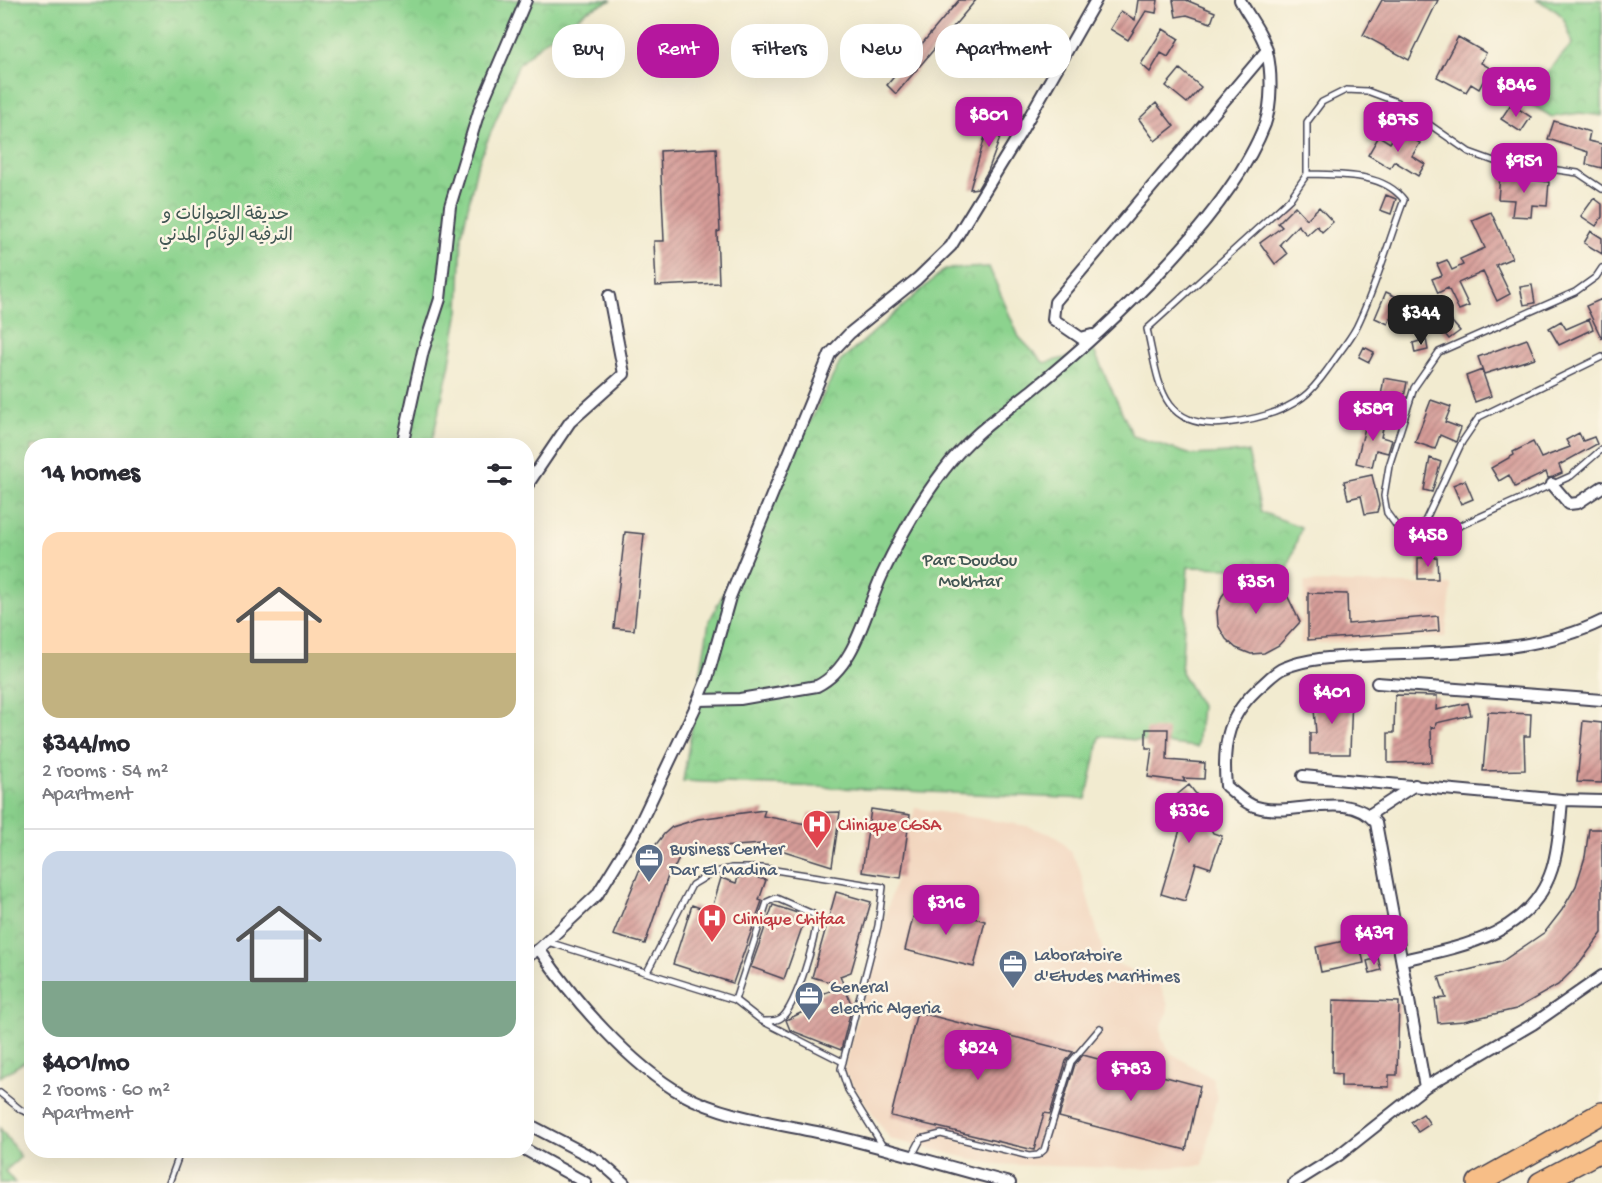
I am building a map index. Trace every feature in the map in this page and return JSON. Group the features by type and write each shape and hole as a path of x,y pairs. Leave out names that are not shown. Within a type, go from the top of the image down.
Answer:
{"highway":[{"path":"1478,1183 1602,1113"},
{"path":"1540,1183 1602,1150"}],"street":[{"path":"404,438 423,351 440,299 450,206 480,108 526,0"},
{"path":"534,952 597,895 636,832 699,700 730,597 830,354 850,333 917,279 951,246 1001,166 1096,0"},
{"path":"699,700 740,699 817,686 828,681 857,639 883,574 943,471 980,428 1031,391 1155,276 1224,196 1252,153 1266,121 1270,84 1267,50 1240,0"},
{"path":"1095,334 1081,338 1053,319 1055,302 1267,50"},
{"path":"534,475 570,422 624,375 609,296"},
{"path":"1552,484 1569,504 1578,503 1602,487"},
{"path":"1425,1087 1378,833 1369,815 1346,806 1307,807 1286,811 1256,807 1226,786 1224,764 1227,729 1248,697 1281,669 1311,660 1479,650 1568,634 1602,621"},
{"path":"1377,683 1602,700"},
{"path":"1303,776 1562,800 1602,801"},
{"path":"1369,815 1415,785"},
{"path":"1402,960 1486,938 1512,923 1528,909 1538,897 1552,869 1562,800"},
{"path":"542,946 597,1021 645,1067 682,1094 737,1114 885,1149 1010,1183"},
{"path":"1294,1183 1362,1138 1425,1087 1533,1024 1602,976"},
{"path":"534,1127 599,1161 624,1183"},
{"path":"534,1154 586,1183"}],"lane":[{"path":"1307,174 1357,177 1389,184 1404,200 1355,329 1320,380 1303,397 1275,412 1249,420 1194,423 1174,412 1159,383 1146,329 1290,199 1307,174 1307,122 1322,102 1346,90 1367,91 1397,102 1469,152 1494,161 1578,173 1602,189"},
{"path":"1602,268 1596,277 1575,292 1462,339 1439,352 1427,366 1414,388 1389,466 1384,496 1387,513 1398,528 1418,536 1446,532 1571,476 1602,449"},
{"path":"1418,536 1462,441 1479,417 1602,357"},
{"path":"647,972 692,885 712,873 731,868 762,868 883,887 878,926 843,1062 842,1076 848,1090 885,1149"},
{"path":"735,1000 767,902 776,898 813,914 816,918 815,934 794,998 781,1018 762,1021"},
{"path":"542,946 647,972 735,1000 762,1021 843,1062"},
{"path":"912,1156 921,1139 941,1134 1029,1155 1038,1155 1044,1150 1071,1062 1100,1028"},
{"path":"0,1093 24,1111"},
{"path":"169,1183 178,1158"}],"shaded area":[{"path":"1305,582 1452,585 1445,637 1300,644"},
{"name":"Laboratoire d'Etudes Maritimes","path":"915,808 1027,826 1056,836 1070,851 1079,867 1102,948 1116,963 1133,971 1155,973 1168,1005 1161,1027 1162,1040 1171,1053 1212,1078 1217,1095 1203,1165 1146,1169 991,1164 890,1139 843,1071"}],"green space":[{"name":"حديقة الحيوانات و الترفيه الوئام المدني","path":"0,0 612,0 588,10 568,24 552,24 552,36 519,64 477,166 462,234 459,310 449,368 433,438 24,438 24,1062 0,1077"},
{"path":"1536,0 1602,0 1602,116 1580,113 1552,117 1529,103 1528,94 1572,44 1562,16"},
{"name":"Parc Doudou Mokhtar","path":"989,267 1019,337 1044,363 1094,351 1133,436 1192,455 1248,452 1261,512 1301,527 1288,569 1188,567 1181,672 1201,706 1197,747 1100,736 1086,799 683,781 709,622 840,362 945,269"},
{"path":"0,1128 21,1157 5,1171 15,1183 0,1183"}],"building":[{"path":"959,0 976,0 956,24 939,24"},
{"path":"1138,0 1158,0 1156,13 1146,11 1128,40 1110,29 1121,11 1135,20"},
{"path":"1173,0 1186,0 1215,12 1211,23 1187,15 1176,17"},
{"path":"1382,0 1438,0 1409,60 1363,35"},
{"path":"935,28 935,48 923,62 923,42"},
{"path":"1163,29 1179,39 1168,57 1161,53 1150,72 1141,64"},
{"path":"1458,37 1486,53 1481,63 1490,68 1479,89 1471,84 1466,92 1437,77"},
{"path":"1180,69 1201,87 1187,103 1166,86"},
{"path":"893,78 910,78 896,94 887,85"},
{"path":"1156,103 1174,126 1155,141 1139,119"},
{"path":"1511,104 1531,117 1521,132 1501,119"},
{"path":"992,112 1008,116 988,171 978,188 970,189"},
{"path":"1554,121 1590,132 1588,141 1602,144 1602,168 1586,164 1588,152 1548,139"},
{"path":"1398,130 1420,143 1412,156 1425,164 1418,176 1394,161 1390,168 1368,155 1379,136 1390,143"},
{"path":"716,148 720,231 717,232 719,283 656,286 654,241 664,241 660,151"},
{"path":"1500,176 1549,182 1547,206 1532,205 1531,217 1512,216 1514,200 1498,199"},
{"path":"1386,195 1396,199 1391,214 1380,210"},
{"path":"1594,198 1602,204 1602,217 1596,226 1581,216"},
{"path":"1295,206 1307,219 1319,207 1333,222 1322,232 1317,226 1307,235 1298,225 1280,244 1287,254 1275,264 1260,243 1282,227 1278,223"},
{"path":"1491,212 1512,258 1496,265 1510,294 1497,301 1483,272 1458,283 1469,306 1459,310 1448,288 1438,293 1432,279 1442,275 1437,264 1447,260 1452,270 1463,265 1460,259 1485,248 1472,220"},
{"path":"1591,231 1602,238 1602,254 1584,243"},
{"path":"1532,285 1535,303 1524,305 1520,287"},
{"path":"1386,292 1399,298 1388,324 1375,318"},
{"path":"1602,299 1602,339 1586,306"},
{"path":"1446,315 1460,331 1449,339 1436,323"},
{"path":"1589,319 1593,329 1559,345 1549,328 1561,321 1566,329"},
{"path":"1426,339 1428,350 1415,353 1413,343"},
{"path":"1527,339 1535,358 1484,374 1478,357"},
{"path":"1364,347 1374,352 1369,362 1359,357"},
{"path":"1482,370 1491,396 1475,402 1466,376"},
{"path":"1384,378 1407,382 1401,412 1379,408"},
{"path":"1431,400 1451,407 1445,422 1461,428 1456,442 1440,435 1435,449 1415,442"},
{"path":"1368,416 1385,420 1381,437 1392,440 1388,453 1376,450 1372,467 1356,463"},
{"path":"1579,433 1583,441 1594,437 1597,444 1559,465 1562,473 1553,477 1548,478 1546,472 1515,487 1509,475 1499,481 1491,468 1514,455 1513,452 1533,442 1541,458 1570,447 1566,440"},
{"path":"1430,458 1441,462 1432,492 1424,490"},
{"path":"1372,475 1379,505 1377,512 1365,514 1361,496 1348,499 1344,481"},
{"path":"1465,480 1473,499 1461,504 1453,485"},
{"path":"625,532 644,534 634,630 614,628"},
{"path":"1437,557 1438,579 1418,579 1418,558"},
{"path":"1259,577 1275,583 1285,591 1300,622 1279,645 1264,653 1251,654 1236,648 1226,639 1218,625 1217,611 1222,596 1231,585 1246,578"},
{"path":"1308,593 1347,594 1348,624 1438,616 1439,631 1308,640"},
{"path":"1352,694 1350,754 1310,754 1310,733 1316,733 1313,697"},
{"path":"1395,695 1437,696 1436,710 1468,703 1471,715 1436,723 1435,728 1431,727 1432,762 1388,763 1388,733 1394,733"},
{"path":"1488,712 1531,714 1530,736 1524,736 1525,770 1483,771"},
{"path":"1583,721 1602,723 1602,783 1577,782"},
{"path":"1146,729 1168,729 1167,760 1205,763 1204,779 1183,778 1186,782 1148,777 1152,748 1146,748"},
{"path":"1189,785 1203,803 1199,806 1213,833 1222,836 1211,868 1196,863 1185,901 1161,894 1182,823 1167,803"},
{"path":"871,809 910,815 901,878 862,872"},
{"name":"Business Center Dar El Madina","path":"765,810 763,816 806,824 809,813 840,812 832,866 762,844 694,849 680,855 676,865 669,873 645,944 613,935 644,859 650,857 651,851 672,827 698,819"},
{"path":"1589,829 1602,829 1602,933 1580,963 1558,985 1516,1009 1464,1021 1438,1023 1435,999 1446,998 1439,977 1501,962 1545,932 1562,910 1576,886 1585,857"},
{"name":"Clinique Chifaa","path":"740,873 766,880 759,900 762,901 733,983 673,964 692,905 711,912 721,878 736,883"},
{"path":"836,892 871,902 851,972 840,976 844,986 812,977"},
{"path":"773,905 806,916 784,979 751,967"},
{"path":"926,905 985,921 974,967 905,950 913,917 920,918"},
{"path":"1358,938 1364,963 1321,972 1316,947"},
{"path":"1378,958 1381,970 1370,973 1367,961"},
{"path":"844,986 852,1006 841,1050 790,1030 786,1020 822,1003 819,995"},
{"path":"1333,1000 1399,1002 1397,1075 1389,1075 1389,1087 1341,1086 1341,1074 1332,1073"},
{"path":"917,1012 1073,1052 1066,1061 1050,1114 1044,1113 1034,1150 891,1116"},
{"path":"1083,1055 1200,1086 1186,1150 1059,1117 1075,1064"},
{"path":"1423,1114 1430,1124 1418,1132 1411,1122"}],"place":[{"name":"Clinique CGSA","path":"817,850"},
{"name":"Business Center Dar El Madina","path":"649,884"},
{"name":"Clinique Chifaa","path":"712,944"},
{"name":"Laboratoire d'Etudes Maritimes","path":"1013,990"},
{"name":"General electric Algeria","path":"809,1022"}]}
